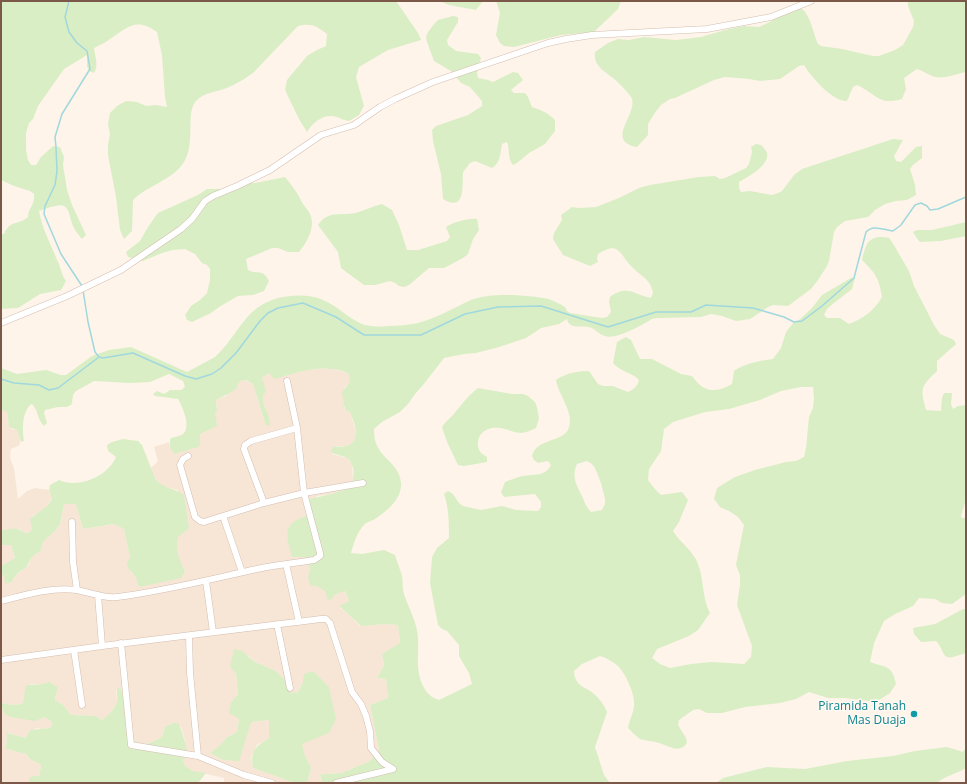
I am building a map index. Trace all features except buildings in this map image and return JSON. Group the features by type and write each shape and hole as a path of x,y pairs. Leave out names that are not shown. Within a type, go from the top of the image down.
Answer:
{"street":[{"path":"1,323 67,296 121,270 181,229 205,201 213,196 270,170 321,135 354,125 385,104 433,82 548,43 566,39 610,33 707,28 771,17 811,1"},
{"path":"1,601 35,592 61,589 77,590 115,597 142,594 242,572 314,560 320,556 304,493 296,428 287,381"},
{"path":"264,503 244,449 245,445 251,441 296,428"},
{"path":"188,456 183,459 180,465 195,516 200,521 204,522 264,503 304,493 363,483"},
{"path":"223,516 242,572"},
{"path":"72,522 73,562 77,590"},
{"path":"286,564 299,622"},
{"path":"206,581 213,632"},
{"path":"98,595 102,646"},
{"path":"1,660 121,643 189,636 321,618 326,619 330,623 352,692 361,704 366,716 370,731 371,748 382,762 393,769 336,783"},
{"path":"277,624 290,688"},
{"path":"189,636 190,673 198,756"},
{"path":"121,643 131,745 198,756 244,775 272,783"},
{"path":"74,650 82,705"}],"shaded area":[{"path":"330,368 348,373 350,378 350,383 344,388 344,408 350,412 357,436 351,444 346,446 336,446 332,454 347,458 352,465 353,481 350,488 331,494 317,496 307,515 289,526 288,535 306,557 310,569 308,577 316,586 334,595 345,591 349,601 339,607 360,626 387,624 398,625 400,644 382,654 384,665 377,678 386,679 388,698 370,705 379,750 370,761 342,773 325,774 320,776 322,783 307,783 311,768 301,744 315,738 303,682 298,692 291,693 286,681 276,671 255,662 248,655 236,673 238,694 231,702 239,718 237,732 227,737 210,753 223,760 251,722 269,720 269,738 257,745 251,757 253,768 295,783 224,783 224,778 193,771 185,766 183,760 185,740 181,727 175,723 170,724 164,729 162,737 150,743 138,745 133,738 130,718 121,689 119,688 116,691 117,701 115,706 107,718 102,720 96,716 71,715 63,705 55,700 58,687 49,682 42,684 30,684 22,704 11,705 2,703 1,705 1,575 4,575 12,582 16,575 28,566 31,558 41,550 43,542 60,524 64,504 75,504 83,529 115,524 124,529 130,558 131,572 135,575 139,587 185,571 178,558 176,546 178,537 178,490 162,486 155,478 151,468 158,461 154,447 169,442 170,447 179,452 200,445 200,435 204,432 217,408 216,400 226,396 240,381 245,380 253,384 266,426 268,413 264,405 262,378 269,373 271,375"},
{"path":"1,410 7,412 8,422 12,429 17,430 20,439 20,444 11,449 10,458 14,468 18,499 27,491 35,488 49,490 52,498 42,511 33,516 32,528 30,532 25,533 20,529 1,531"},
{"path":"1,545 11,545 15,559 1,566"},
{"path":"1,705 4,713 10,717 37,720 45,717 52,722 52,726 50,728 36,728 26,738 7,733 6,749 26,754 31,760 40,764 41,766 39,777 29,778 29,783 1,783"}],"green space":[{"path":"1,1 396,1 418,33 421,40 388,50 359,67 356,77 364,106 359,115 349,121 332,116 324,117 316,121 307,132 285,90 287,80 307,56 326,46 327,34 314,26 298,26 253,73 234,85 207,94 196,101 191,113 188,154 184,162 174,173 146,190 133,200 132,231 124,239 120,230 116,197 108,155 110,134 108,124 110,113 117,106 126,101 137,102 146,106 156,105 167,107 162,55 157,32 138,24 132,25 94,48 96,64 94,73 89,71 87,66 87,55 64,69 38,106 33,119 29,123 26,133 26,150 28,160 31,165 36,165 41,157 53,146 60,147 64,157 63,165 67,190 72,205 86,235 82,239 77,233 66,207 62,205 39,211 44,230 66,281 61,290 40,294 18,308 1,309 1,234 4,234 12,224 28,217 33,204 34,194 1,180"},
{"path":"441,1 483,1 476,10 452,6"},
{"path":"496,1 621,1 618,9 594,32 561,35 514,47 504,46 500,43 496,35 500,13"},
{"path":"908,1 966,1 966,72 947,77 935,77 917,69 904,78 906,89 902,99 894,101 882,100 857,85 853,87 847,101 841,100 823,88 804,65 799,66 780,79 760,81 725,77 714,80 670,99 661,105 648,124 648,135 637,147 628,144 623,139 624,127 632,105 632,98 597,64 595,57 595,52 608,43 618,39 629,40 644,37 676,40 701,37 744,26 759,27 772,21 781,9 793,7 800,8 806,14 818,44 821,46 879,56 895,50 903,45 913,27 914,21 908,6"},
{"path":"453,16 458,17 458,22 447,40 448,45 456,51 478,54 481,58 477,73 478,78 493,82 513,72 518,73 523,80 511,90 514,93 525,93 532,107 550,115 555,120 555,131 545,144 529,153 517,163 513,165 511,162 507,142 502,144 499,160 492,168 475,161 470,163 463,172 461,196 456,203 443,199 441,174 433,141 432,130 436,126 468,115 482,106 482,101 470,87 461,83 451,71 434,61 427,42 426,37 428,32 438,20"},
{"path":"893,139 903,140 894,156 896,161 901,162 916,147 922,146 922,158 910,169 915,185 916,195 907,200 885,204 875,210 868,217 845,221 837,227 834,232 827,266 811,289 788,306 773,305 750,319 736,321 711,314 701,317 657,318 622,334 610,337 588,327 572,326 567,319 559,324 541,328 526,338 499,347 476,353 444,358 408,404 400,412 382,422 374,429 378,447 399,475 401,489 393,504 389,508 375,519 366,523 359,531 351,553 362,554 384,550 395,555 402,576 404,594 417,632 418,668 420,678 426,692 435,699 439,700 472,684 469,673 459,656 459,645 447,631 438,625 430,583 432,557 437,548 449,538 448,510 444,494 448,491 453,494 463,506 481,510 502,506 516,510 538,511 541,507 541,502 535,494 504,497 501,492 505,482 521,476 546,472 551,465 548,461 538,463 532,456 534,450 538,446 565,434 570,424 568,411 557,386 556,380 572,373 589,371 598,384 603,386 613,386 628,392 632,390 639,380 613,363 617,342 626,337 631,340 640,359 652,359 681,374 692,376 700,385 710,390 726,387 732,384 734,371 738,368 773,359 781,348 786,332 794,322 799,320 812,308 822,295 851,278 855,278 852,289 827,309 824,315 827,318 840,318 849,324 868,314 882,297 880,285 876,277 871,269 862,260 865,249 870,241 877,237 889,238 892,242 909,271 914,286 934,325 940,334 954,340 956,344 937,361 937,371 925,384 923,388 923,397 926,410 941,411 944,393 952,393 951,404 953,409 958,406 966,405 966,499 961,516 962,518 966,518 966,594 952,604 942,603 935,599 919,598 913,606 884,621 874,643 870,662 888,668 893,673 896,684 890,693 876,702 846,698 828,698 809,692 796,699 780,703 745,707 722,713 707,713 699,709 693,710 679,720 678,725 686,738 687,743 681,748 677,749 657,742 640,739 628,728 634,702 627,680 617,665 600,656 582,664 574,671 576,680 581,686 591,691 598,698 607,712 595,747 604,775 610,783 322,783 320,775 342,773 370,761 379,750 370,705 388,698 386,679 377,678 384,665 382,654 400,643 398,625 387,624 361,626 339,606 349,601 345,591 334,595 332,599 328,600 325,591 316,586 310,585 308,577 310,569 306,557 292,557 288,541 288,528 293,522 307,515 310,499 350,488 354,473 351,462 347,458 332,453 331,451 333,447 351,444 356,436 355,426 350,412 345,410 342,393 350,380 348,373 339,370 321,369 302,371 274,379 269,373 262,378 266,390 263,397 264,405 268,413 270,425 266,426 253,384 246,380 240,381 237,388 216,400 217,411 215,413 217,426 200,435 200,445 198,447 174,454 170,447 170,439 183,434 186,430 187,425 184,411 178,399 155,396 153,394 157,391 164,394 170,390 181,390 185,387 183,381 169,374 150,382 130,383 94,381 76,391 73,395 71,405 45,410 44,413 47,423 44,426 32,404 25,412 23,427 24,441 21,442 17,430 9,427 7,412 1,410 1,368 17,374 46,370 61,375 66,375 92,356 109,350 131,347 187,372 215,357 249,315 257,308 267,302 283,297 300,296 318,298 328,302 361,324 373,326 400,326 418,323 438,316 479,297 499,295 520,295 549,299 565,307 570,313 602,318 607,317 611,312 609,302 610,297 616,293 626,291 651,298 653,292 651,285 616,249 607,249 598,254 598,262 590,266 563,255 553,239 554,233 562,220 561,215 572,207 596,207 639,188 650,185 699,177 715,176 720,179 725,178 746,168 749,164 752,152 751,147 756,144 761,145 767,153 767,157 765,162 758,170 739,182 741,192 750,191 772,195 778,193 782,191 794,175 802,169","holes":["801,387 813,387 814,398 813,408 809,417 804,457 796,461 755,470 735,477 717,488 714,499 720,507 738,517 744,525 736,565 740,575 737,605 752,646 751,657 744,664 711,662 670,668 660,664 652,658 657,649 689,636 698,630 710,613 707,607 700,570 696,559 673,531 679,522 688,500 682,492 661,495 648,480 649,469 661,451 664,429 673,422 705,412 729,409 760,400 781,391","587,461 595,468 601,483 605,499 605,504 602,510 591,512 585,504 577,485 575,477 575,469 577,464"]},
{"path":"285,177 310,214 312,224 308,239 299,252 288,252 278,248 272,248 246,259 248,270 262,273 267,277 269,281 264,291 253,295 238,296 211,313 192,322 187,320 185,315 191,306 207,293 210,280 210,269 207,265 202,263 195,254 185,249 162,253 143,261 128,257 126,252 140,241 158,213 198,195 207,189 222,189 238,183 255,183"},
{"path":"382,204 392,210 399,225 407,250 418,250 447,241 450,237 446,227 461,221 477,219 479,230 473,239 468,254 463,258 444,268 429,268 409,285 404,287 399,286 390,281 375,285 364,285 341,268 338,252 318,225 322,220 330,215 355,213"},
{"path":"966,222 966,236 941,241 920,242 913,232 917,230 932,230"},
{"path":"478,388 528,396 535,402 539,418 536,428 521,433 500,428 490,428 486,430 480,436 478,445 483,455 487,457 487,462 464,466 458,465 447,442 442,427"},
{"path":"123,439 138,441 142,445 158,482 184,495 189,528 178,537 177,542 178,554 185,571 181,578 139,587 135,576 128,568 127,563 130,558 124,529 114,524 83,529 75,504 64,504 60,524 43,542 41,550 31,558 26,568 21,570 14,577 12,582 5,584 4,575 1,575 1,566 15,558 11,545 1,545 1,531 19,529 25,533 30,532 32,528 30,519 47,506 52,499 49,490 50,485 59,480 75,483 84,482 100,475 107,470 116,457 108,451 107,445"},
{"path":"963,609 966,609 966,653 953,657 947,657 936,641 921,642 914,634 913,628 935,624"},
{"path":"234,649 242,651 255,662 276,671 286,681 291,693 298,692 303,682 304,674 313,671 329,687 336,719 329,733 302,744 304,753 311,768 307,783 295,783 253,768 253,753 260,744 269,738 269,720 251,722 239,761 223,760 210,753 227,737 237,732 239,719 229,713 231,702 238,694 236,673 230,667"},
{"path":"49,682 58,687 55,700 63,705 71,715 96,716 102,720 115,707 117,702 117,689 121,689 130,718 133,738 138,745 150,743 162,737 165,727 173,723 178,723 187,749 183,760 185,766 193,771 206,773 198,783 29,783 29,778 39,776 41,766 40,764 31,760 26,754 6,749 7,733 26,738 30,730 50,728 52,726 52,722 45,717 35,721 10,717 4,713 1,705 2,703 11,705 22,704 27,685"},
{"path":"947,747 963,752 966,747 966,768 942,779 937,783 716,783 723,778 767,767 805,769 847,761 893,756 915,751"}],"waterway":[{"path":"69,1 65,17 69,32 77,43 87,51 90,69 62,114 55,137 57,171 55,185 45,206 44,214 61,254 82,286"},
{"path":"1,379 14,383 39,385 49,390 58,388 99,357 103,358 133,353 185,376 196,379 212,374 221,368 236,353 260,321 268,313 278,308 303,303 336,317 364,335 421,335 465,314 498,307 541,306 608,327 656,312 691,312 706,305 753,308 784,317 794,322 802,321 854,278 866,232 872,228 893,231 901,225 915,205 921,203 927,206 930,210 938,209 966,197"},
{"path":"83,290 95,352 99,357"}],"place":[{"name":"Piramida Tanah Mas Duaja","path":"914,714"}]}
